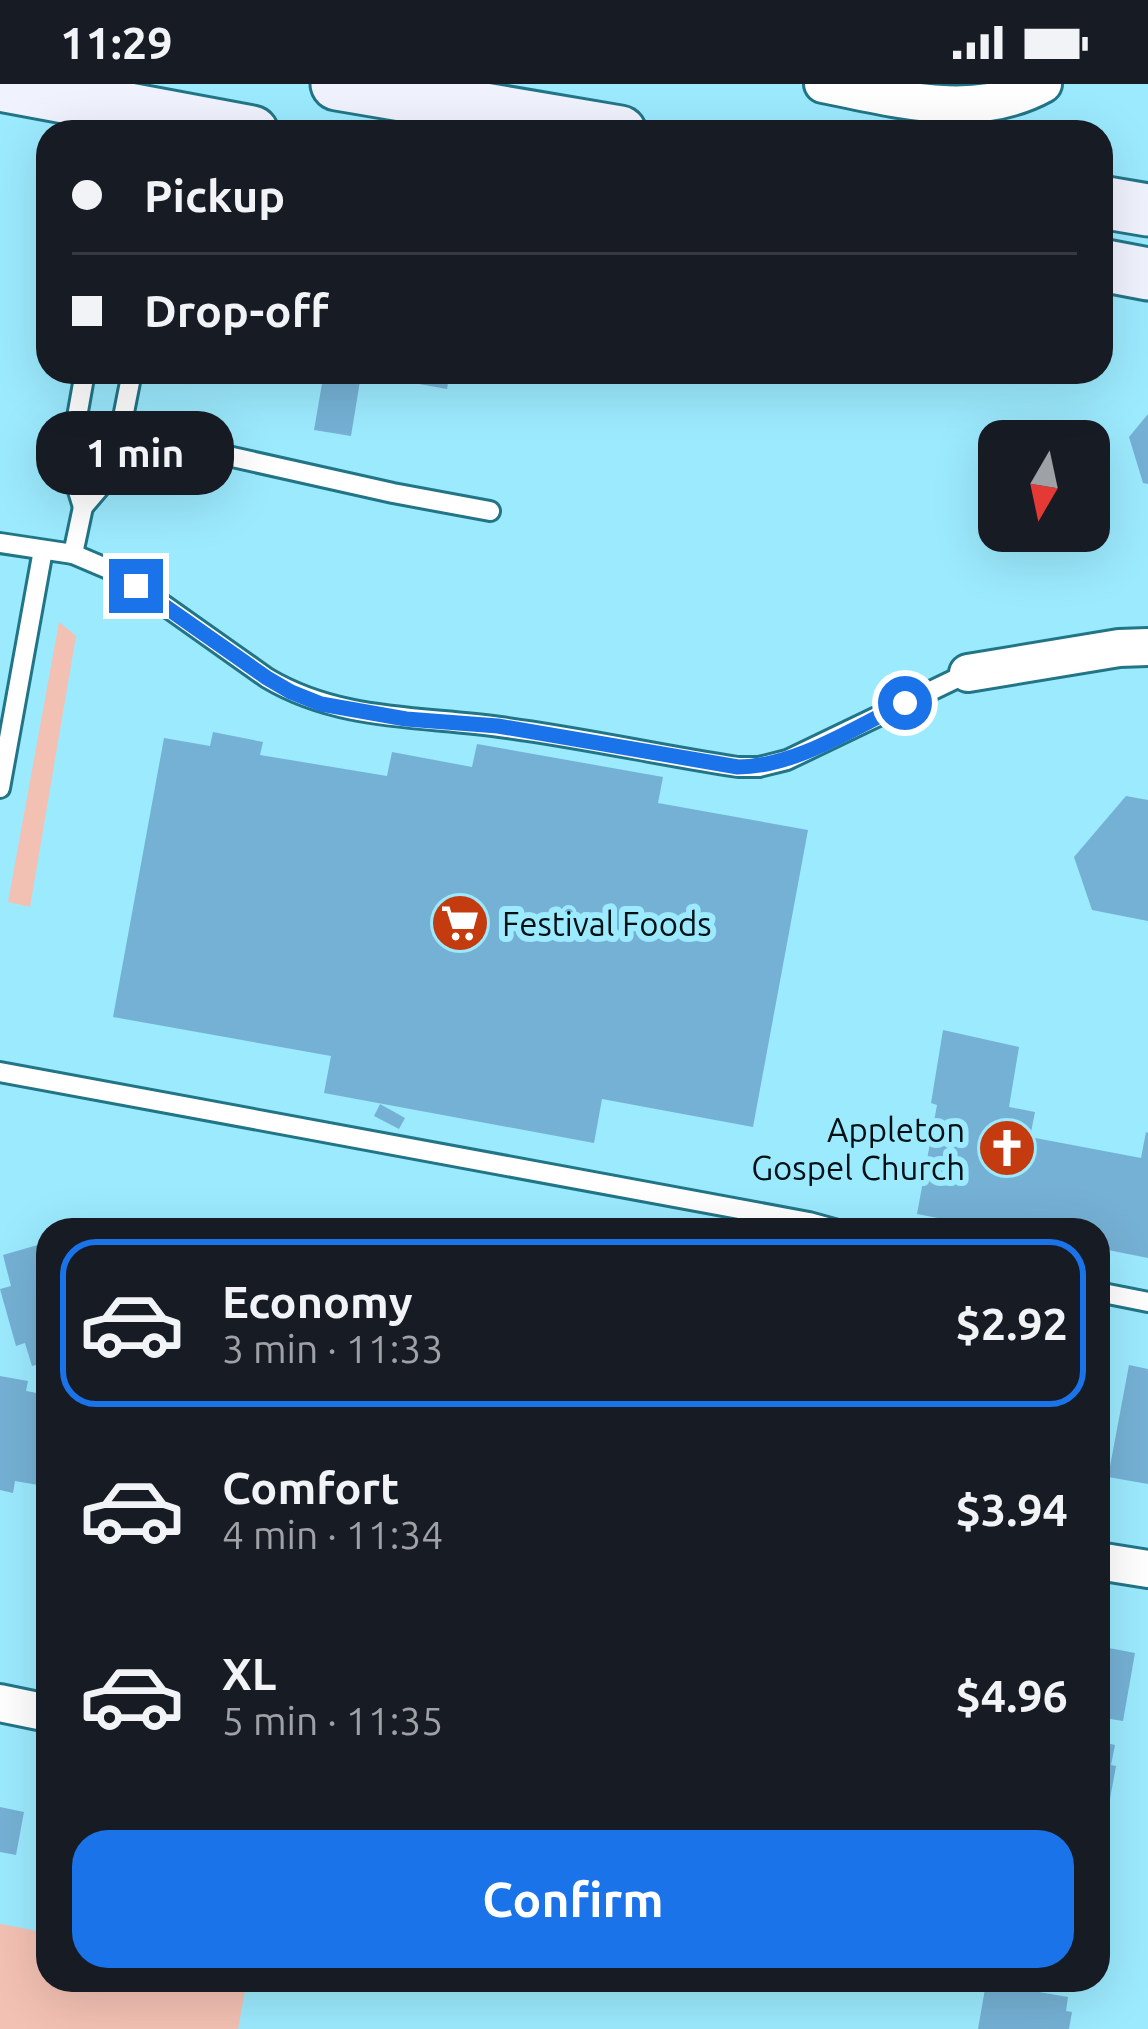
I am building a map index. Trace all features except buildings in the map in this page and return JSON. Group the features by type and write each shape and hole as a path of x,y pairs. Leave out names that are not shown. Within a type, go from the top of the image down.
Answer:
{"main road":[{"path":"337,84 549,120"},
{"path":"0,85 159,116"},
{"path":"1113,204 1148,210"},
{"path":"1113,267 1148,274"}],"street":[{"path":"823,84 961,106 997,102 1042,84"},
{"path":"968,673 1148,647"},
{"path":"1110,1563 1148,1570"},
{"path":"0,1703 36,1710"}],"lane":[{"path":"83,384 69,462 83,507"},
{"path":"73,554 83,507 112,473 129,384"},
{"path":"76,422 490,511"},
{"path":"0,543 73,554 120,574 267,678 321,704 406,719 498,726 738,767 787,760 968,673"},
{"path":"0,788 43,550"},
{"path":"0,1072 787,1218"},
{"path":"1110,1294 1148,1302"}],"shaded area":[{"path":"59,622 76,636 30,907 8,902"},
{"path":"0,1924 36,1931 36,1992 245,1992 238,2029 0,2029"}],"place":[{"name":"Festival Foods","path":"460,923"},
{"name":"Appleton Gospel Church","path":"1007,1148"}],"route":[{"path":"136,586 291,692 357,712 498,726 759,767 787,760 905,703"}]}
